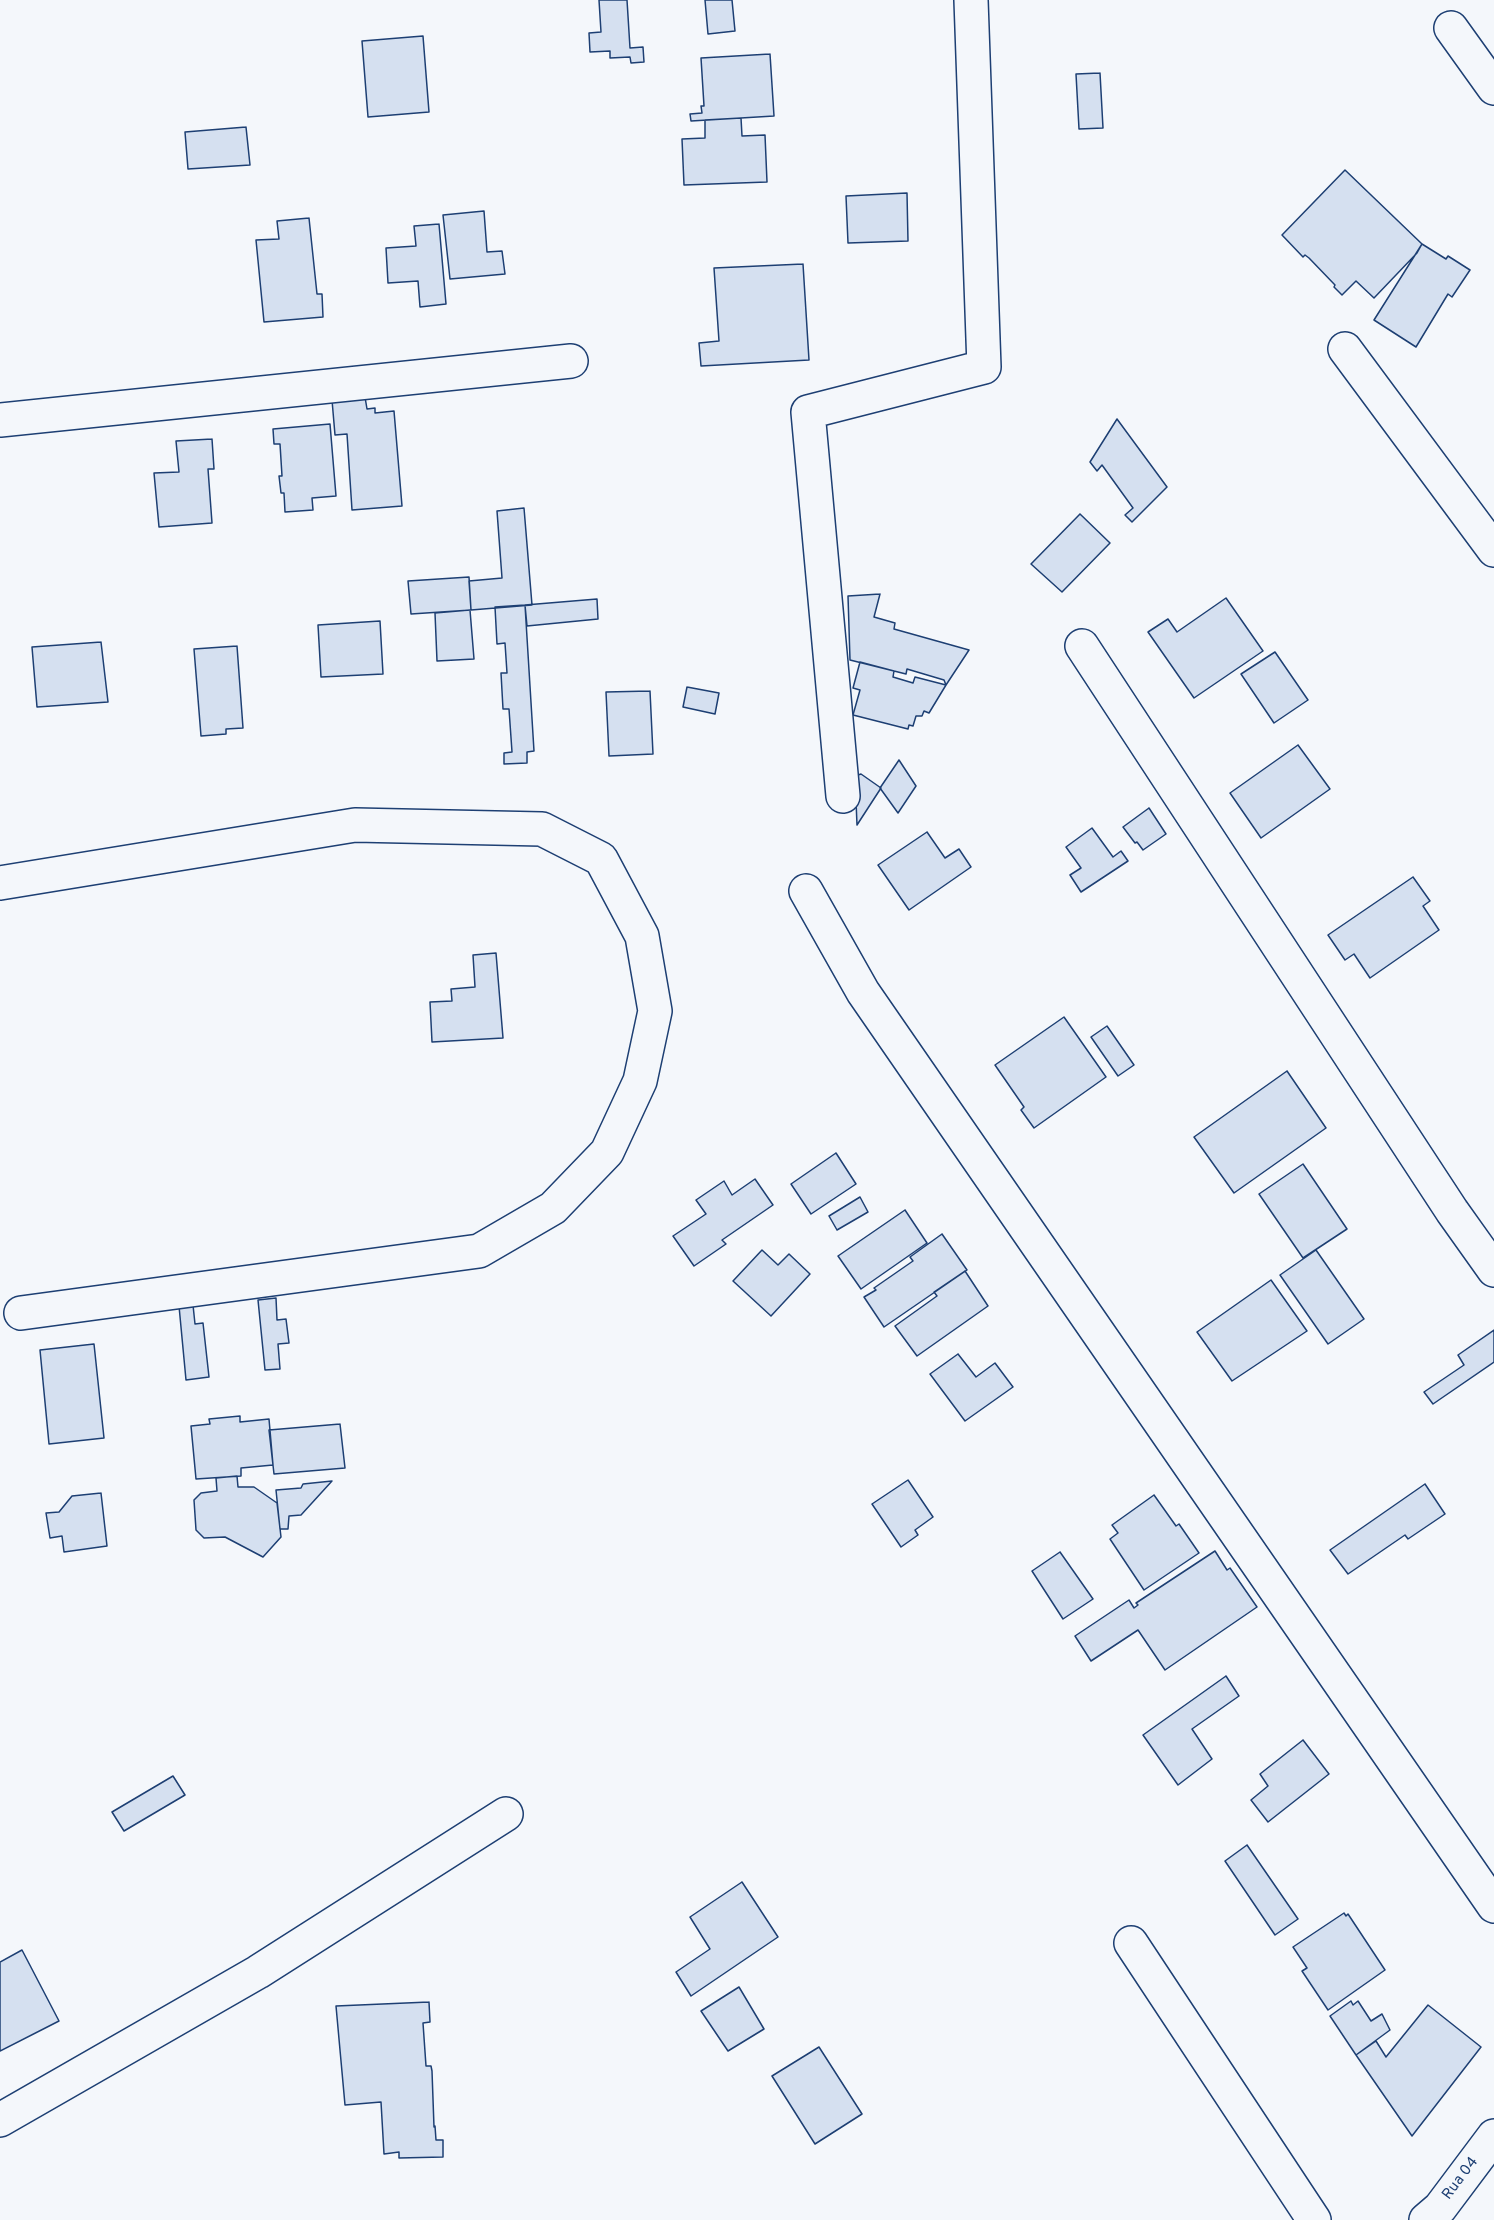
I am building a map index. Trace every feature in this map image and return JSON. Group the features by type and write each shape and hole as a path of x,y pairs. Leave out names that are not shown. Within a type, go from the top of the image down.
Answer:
{"street":[{"path":"843,796 808,412 984,367 971,0"},
{"path":"1451,28 1494,88"},
{"path":"1345,349 1494,550"},
{"path":"0,420 571,361"},
{"path":"1082,646 1445,1201 1494,1270"},
{"path":"0,883 356,825 542,829 601,859 642,936 655,1011 640,1082 607,1152 552,1208 479,1251 21,1313"},
{"path":"806,891 863,992 1494,1906"},
{"path":"0,2120 258,1972 507,1814"},
{"path":"1131,1943 1314,2220"},
{"name":"Rua 04","path":"1426,2220 1440,2208 1494,2136"}],"building":[{"path":"599,0 627,0 630,48 643,47 644,62 631,63 630,57 610,58 610,51 590,52 589,33 601,32"},
{"path":"705,0 732,0 735,31 708,34"},
{"path":"423,36 429,112 368,117 362,41"},
{"path":"770,54 774,116 691,121 690,114 702,113 701,106 704,106 701,58"},
{"path":"1100,73 1103,128 1079,129 1076,74"},
{"path":"741,118 742,136 765,135 767,182 684,185 682,139 705,138 705,120"},
{"path":"246,127 250,165 188,169 185,132"},
{"path":"1345,170 1422,244 1417,253 1374,298 1356,281 1342,295 1309,258 1305,255 1303,257 1282,235"},
{"path":"907,193 908,241 848,243 846,196"},
{"path":"484,211 487,252 502,251 505,274 450,279 443,215"},
{"path":"309,218 317,294 322,294 323,317 264,322 256,240 279,239 277,221"},
{"path":"439,224 446,304 420,307 418,281 388,283 386,248 416,246 414,226"},
{"path":"1422,244 1446,259 1448,256 1470,270 1452,297 1448,294 1416,347 1374,320"},
{"path":"803,264 809,360 701,366 699,343 719,341 714,268"},
{"path":"365,397 367,409 375,408 375,413 394,411 402,506 352,510 347,434 335,435 332,400"},
{"path":"1117,419 1167,487 1132,522 1125,515 1133,508 1102,465 1097,471 1090,462"},
{"path":"330,424 336,496 312,498 313,510 285,512 284,493 281,493 279,476 282,476 280,444 274,444 273,429"},
{"path":"212,439 214,469 208,469 212,523 159,527 154,473 179,472 176,441"},
{"path":"524,508 532,605 471,610 469,581 502,578 497,511"},
{"path":"1080,514 1110,543 1062,592 1031,564"},
{"path":"469,577 471,610 411,614 408,581"},
{"path":"880,594 874,617 895,623 894,629 969,650 946,685 944,680 907,669 906,674 850,660 848,596"},
{"path":"1226,598 1263,651 1194,698 1148,632 1168,619 1177,632"},
{"path":"597,599 598,619 527,626 525,605"},
{"path":"525,605 534,751 527,752 527,763 504,764 504,753 512,752 509,709 503,709 501,673 507,673 505,643 497,644 495,607"},
{"path":"470,610 474,659 437,661 435,613"},
{"path":"380,621 383,674 321,677 318,625"},
{"path":"101,642 108,702 37,707 32,647"},
{"path":"237,646 243,728 226,729 226,734 201,736 194,649"},
{"path":"1275,652 1308,700 1274,723 1241,674"},
{"path":"860,662 894,671 893,677 913,683 915,677 946,685 929,713 924,711 922,716 916,716 913,726 909,725 908,729 853,715 860,690 853,688"},
{"path":"687,687 719,693 715,714 683,707"},
{"path":"650,691 653,754 609,756 606,692"},
{"path":"1298,745 1330,789 1261,838 1230,793"},
{"path":"899,760 916,786 898,813 880,788"},
{"path":"861,774 881,788 857,825 855,776"},
{"path":"1149,808 1166,834 1143,850 1123,827"},
{"path":"1092,828 1113,857 1121,851 1128,861 1081,892 1070,875 1081,868 1066,847"},
{"path":"927,832 945,858 959,849 971,867 909,910 878,865"},
{"path":"1413,877 1430,901 1423,906 1439,930 1370,978 1354,954 1345,960 1328,935"},
{"path":"496,953 503,1038 432,1042 430,1002 452,1001 451,989 475,987 473,955"},
{"path":"1064,1017 1106,1077 1034,1128 1021,1110 1024,1107 995,1065"},
{"path":"1107,1026 1134,1065 1118,1076 1091,1037"},
{"path":"1287,1071 1326,1128 1234,1193 1194,1137"},
{"path":"836,1153 856,1184 811,1214 791,1184"},
{"path":"1303,1164 1347,1229 1303,1258 1259,1194"},
{"path":"755,1179 773,1205 722,1240 726,1244 694,1266 673,1236 706,1214 696,1200 724,1181 732,1195"},
{"path":"860,1197 868,1212 837,1230 829,1216"},
{"path":"905,1210 927,1243 861,1289 838,1256"},
{"path":"942,1234 967,1270 884,1327 864,1297 913,1261 910,1257"},
{"path":"762,1250 778,1265 789,1254 810,1274 771,1316 733,1281"},
{"path":"1316,1250 1364,1319 1328,1344 1280,1275"},
{"path":"965,1271 988,1306 917,1356 895,1326 937,1296 934,1292"},
{"path":"1271,1280 1307,1331 1232,1381 1197,1332"},
{"path":"276,1298 277,1320 286,1319 289,1343 278,1344 280,1369 265,1370 258,1300"},
{"path":"193,1305 195,1324 203,1323 209,1377 186,1380 179,1306"},
{"path":"1494,1330 1494,1362 1433,1404 1424,1392 1464,1365 1458,1355"},
{"path":"94,1344 104,1438 49,1444 40,1350"},
{"path":"958,1354 976,1377 995,1363 1013,1387 965,1421 930,1374"},
{"path":"240,1416 240,1422 269,1419 273,1465 241,1468 241,1476 196,1479 191,1426 210,1424 209,1419"},
{"path":"340,1424 345,1468 274,1474 269,1430"},
{"path":"237,1476 238,1487 254,1487 277,1503 281,1537 263,1557 225,1537 204,1538 196,1530 194,1500 201,1493 217,1491 216,1478"},
{"path":"908,1480 933,1517 915,1530 918,1535 901,1547 872,1504"},
{"path":"332,1481 301,1515 289,1516 288,1529 280,1529 276,1490 301,1488 303,1484"},
{"path":"1425,1484 1445,1514 1408,1539 1405,1535 1348,1574 1330,1550"},
{"path":"101,1493 107,1546 64,1552 62,1536 50,1538 46,1513 59,1512 72,1496"},
{"path":"1154,1495 1176,1526 1179,1524 1199,1553 1144,1590 1110,1539 1118,1533 1112,1525"},
{"path":"1215,1551 1227,1570 1230,1568 1257,1607 1165,1670 1138,1630 1091,1661 1075,1636 1129,1600 1134,1608 1138,1605 1136,1603"},
{"path":"1060,1552 1093,1599 1063,1619 1032,1571"},
{"path":"1226,1676 1239,1696 1192,1729 1212,1759 1178,1785 1143,1735"},
{"path":"1303,1740 1329,1774 1268,1822 1251,1800 1268,1786 1260,1774"},
{"path":"173,1776 185,1795 124,1831 112,1812"},
{"path":"1247,1845 1298,1919 1275,1935 1225,1861"},
{"path":"742,1882 778,1937 691,1996 676,1972 710,1949 690,1917"},
{"path":"1344,1913 1346,1916 1348,1914 1385,1970 1328,2010 1302,1971 1307,1968 1293,1947"},
{"path":"22,1950 59,2021 0,2051 0,1962"},
{"path":"739,1987 764,2029 728,2051 701,2011"},
{"path":"1351,2001 1353,2005 1358,2001 1371,2021 1382,2014 1390,2030 1356,2055 1330,2016"},
{"path":"429,2002 430,2022 423,2023 426,2066 431,2066 432,2071 434,2127 436,2140 443,2140 443,2157 399,2158 399,2152 384,2154 381,2102 345,2105 336,2006"},
{"path":"1428,2005 1481,2047 1412,2136 1356,2055 1376,2041 1386,2057"},
{"path":"819,2047 862,2114 815,2144 772,2076"}]}
